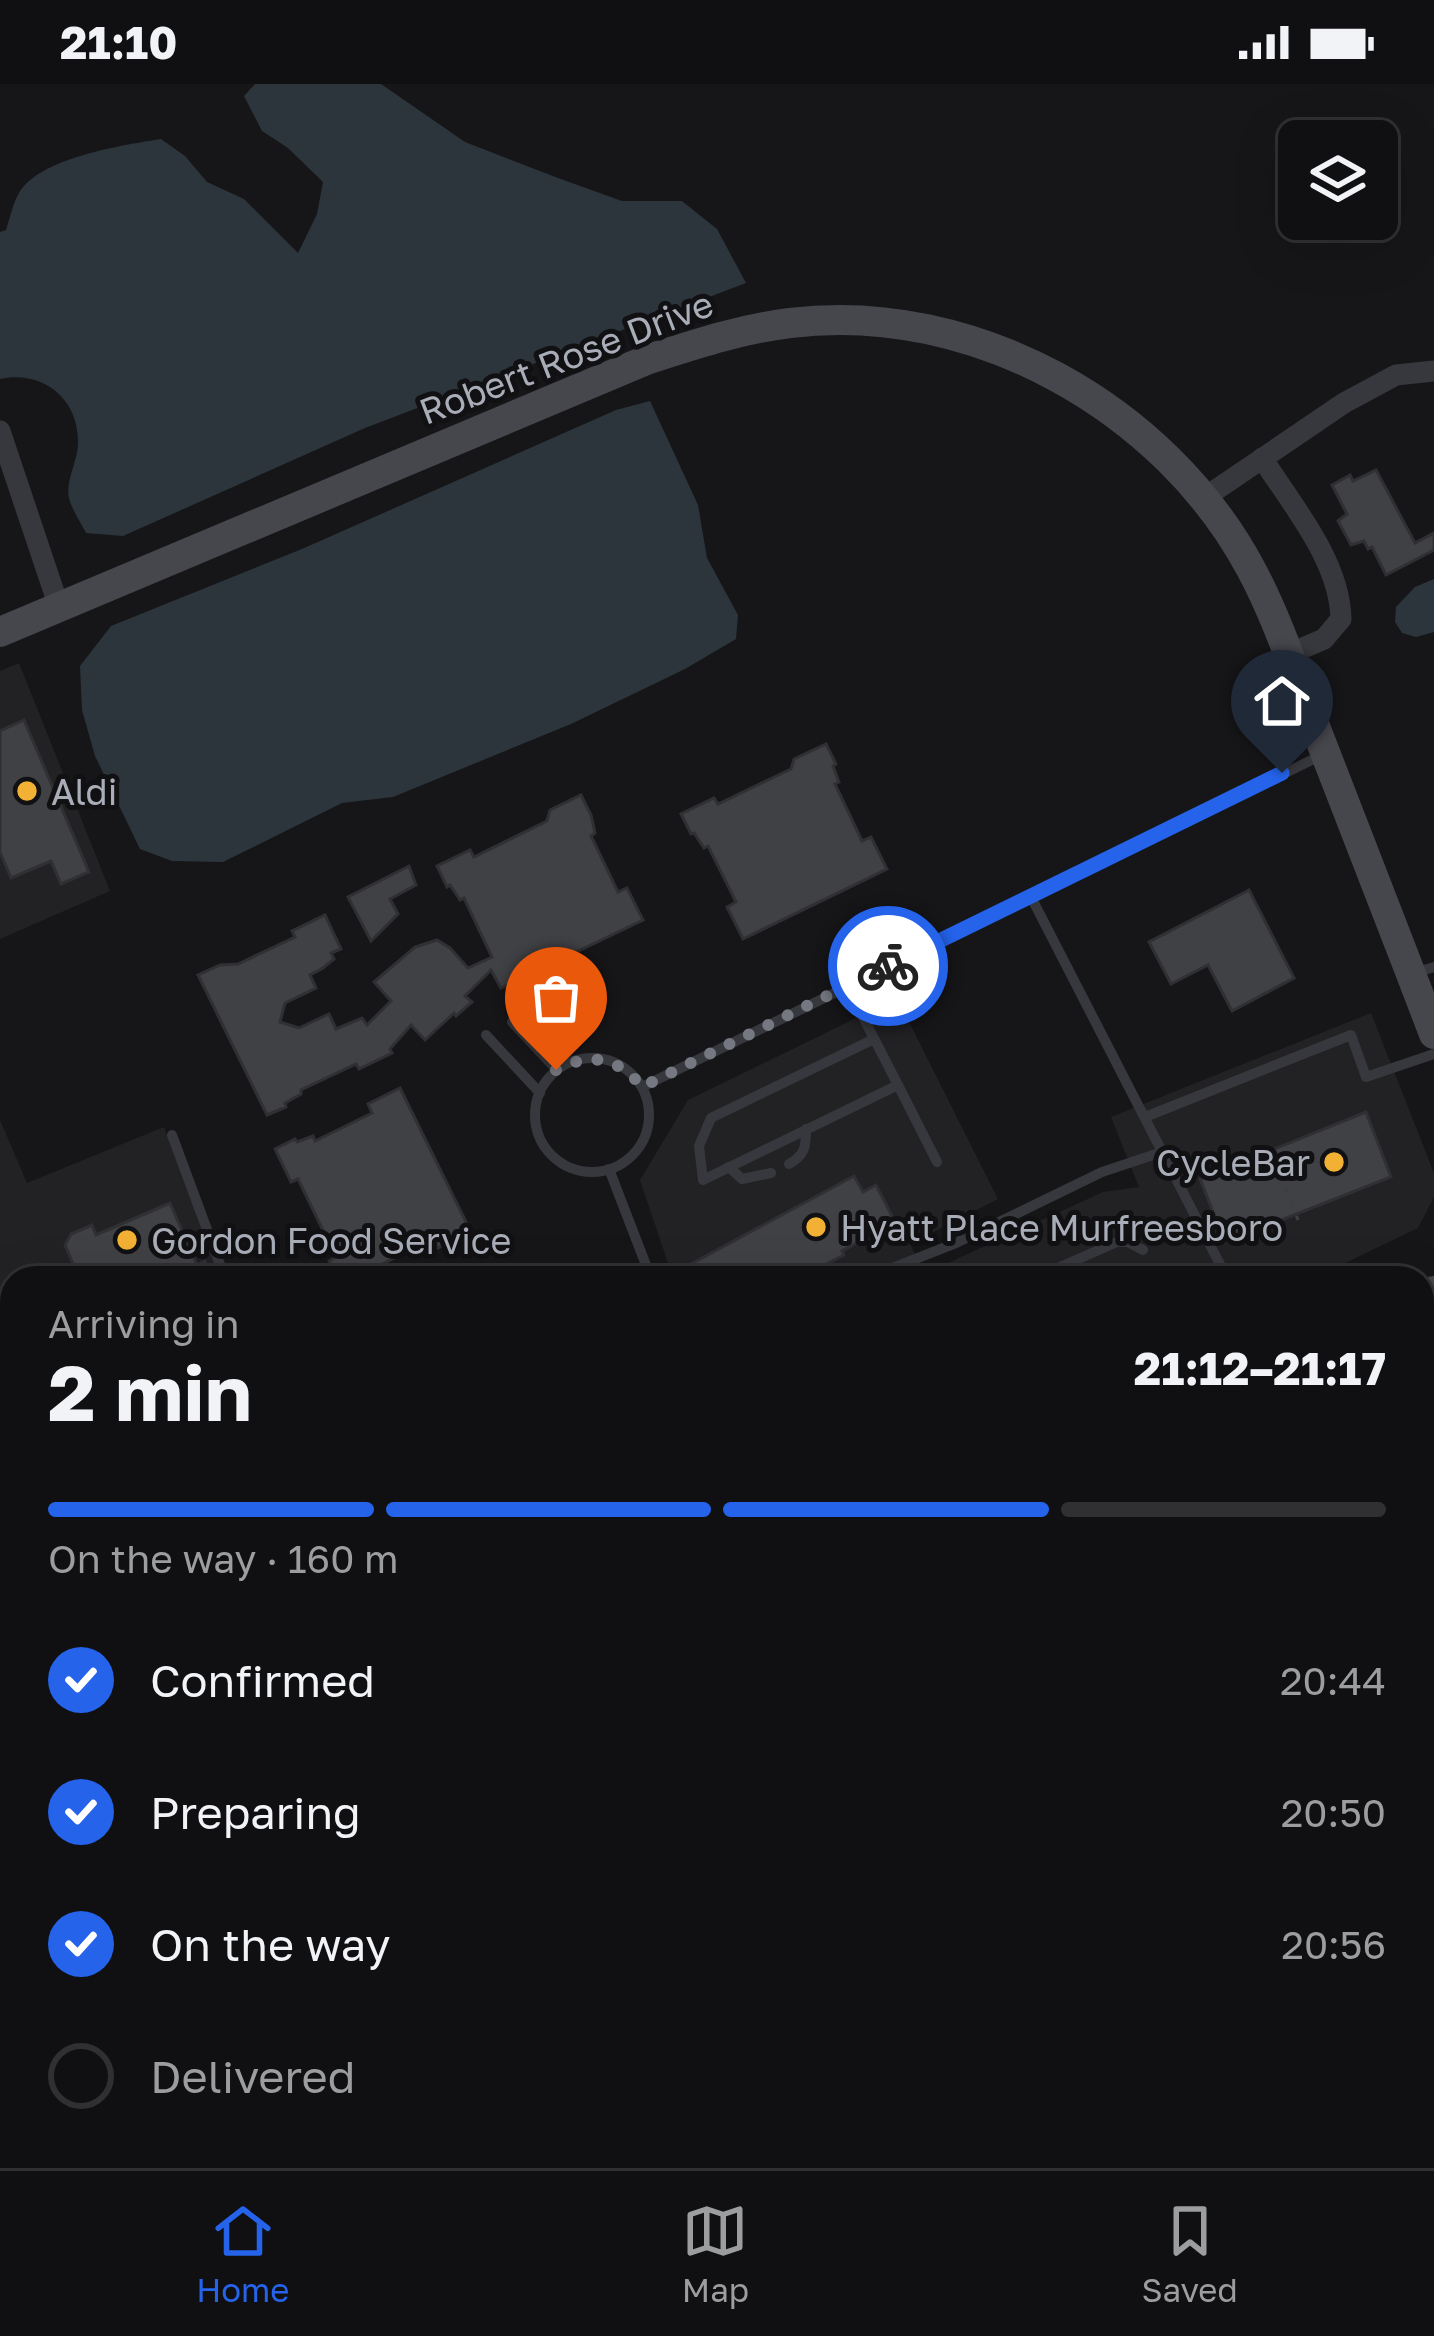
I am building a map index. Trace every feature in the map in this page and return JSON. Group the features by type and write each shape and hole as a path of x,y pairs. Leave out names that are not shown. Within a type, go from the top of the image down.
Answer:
{"street":[{"name":"Robert Rose Drive","path":"0,632 649,359 721,335 794,322 877,322 957,336 1061,376 1142,434 1204,498 1251,568 1325,753 1422,970 1434,1034"},
{"path":"1204,498 1344,403 1396,376 1434,371"},
{"path":"0,431 59,607"},
{"path":"1262,458 1341,597 1342,619 1324,639 1287,655"}],"lane":[{"path":"642,1087 1325,753"},
{"path":"1030,896 1221,1266"},
{"path":"847,986 937,1162"},
{"path":"512,1022 556,1070"},
{"path":"485,1035 540,1093"},
{"path":"1145,1117 1351,1035 1366,1077 1434,1054"},
{"path":"874,1039 711,1118 698,1146 703,1180 898,1085"},
{"path":"593,1058 613,1061 629,1072 648,1104 644,1139 634,1154 609,1169 584,1172 553,1156 536,1123 540,1093 556,1070 593,1058"},
{"path":"789,1164 802,1156 806,1130"},
{"path":"172,1135 221,1266"},
{"path":"897,1266 956,1243 1102,1172 1162,1151"},
{"path":"729,1167 742,1179 771,1173"},
{"path":"609,1169 646,1266"},
{"path":"1062,1266 1117,1242 1143,1250"}],"path":[{"path":"1269,1146 1298,1220"}],"shaded area":[{"path":"255,84 381,84 465,142 622,201 682,201 717,229 746,283 365,428 123,536 86,533 69,498 78,441 72,411 43,383 0,379 0,232 6,230 19,193 44,171 83,155 161,139 185,156 207,182 244,199 298,253 317,214 323,182 288,148 262,131 244,96"},
{"path":"650,401 698,505 707,558 738,615 736,639 571,724 393,797 342,803 223,862 172,861 140,849 95,756 82,710 80,666 111,626 302,549 616,410"},
{"path":"1434,579 1434,632 1416,637 1402,633 1395,622 1396,607 1415,587"},
{"path":"19,663 110,891 0,939 0,671"},
{"path":"897,998 998,1199 910,1244 921,1266 669,1266 640,1180 688,1100"},
{"path":"1371,1013 1434,1173 1434,1197 1418,1228 1339,1266 941,1266 1103,1192 1139,1187 1111,1117"},
{"path":"0,1120 27,1183 164,1127 216,1266 0,1266"}],"building":[{"path":"1376,470 1415,543 1434,533 1434,550 1386,575 1372,547 1368,549 1364,541 1351,545 1338,521 1347,514 1332,485 1350,475 1353,481"},
{"name":"Aldi","path":"24,720 89,872 61,884 51,861 11,878 0,852 0,731"},
{"path":"826,744 836,764 839,782 835,784 862,841 871,837 887,869 743,939 727,907 736,902 708,846 704,848 691,834 681,814 714,798 718,804 791,769 794,759"},
{"path":"581,795 591,815 595,833 591,836 618,892 627,888 643,920 501,988 491,970 465,996 472,1002 425,1040 411,1025 390,1049 392,1053 301,1090 286,1107 267,1115 198,975 220,965 238,964 295,937 292,931 325,915 341,949 310,975 316,988 285,1003 280,1022 299,1028 329,1014 336,1029 362,1018 367,1025 391,1001 374,982 415,947 437,940 468,968 492,957 464,898 460,900 447,887 437,866 470,850 474,857 547,821 550,810"},
{"path":"409,866 416,885 390,899 398,914 371,941 348,897"},
{"path":"1249,890 1294,978 1232,1011 1208,965 1171,984 1149,942"},
{"path":"400,1088 471,1232 438,1248 434,1239 378,1266 332,1266 329,1261 336,1257 298,1179 291,1182 275,1149 295,1139 313,1136 315,1141 372,1113 368,1104"},
{"path":"1366,1112 1391,1177 1225,1242 1200,1179"},
{"name":"Hyatt Place Murfreesboro","path":"854,1176 863,1192 876,1185 892,1216 875,1225 870,1236 842,1251 844,1255 822,1266 687,1266"},
{"name":"Gordon Food Service","path":"170,1203 197,1265 205,1261 207,1266 74,1266 65,1245 71,1234 92,1225 96,1235"}],"way so far":[{"path":"556,1070 574,1061 613,1061 642,1087 888,966"}],"place":[{"name":"Aldi","path":"27,791"},
{"name":"CycleBar","path":"1334,1162"},
{"name":"Hyatt Place Murfreesboro","path":"816,1227"},
{"name":"Gordon Food Service","path":"127,1240"}],"route":[{"path":"888,966 1282,773"}]}
